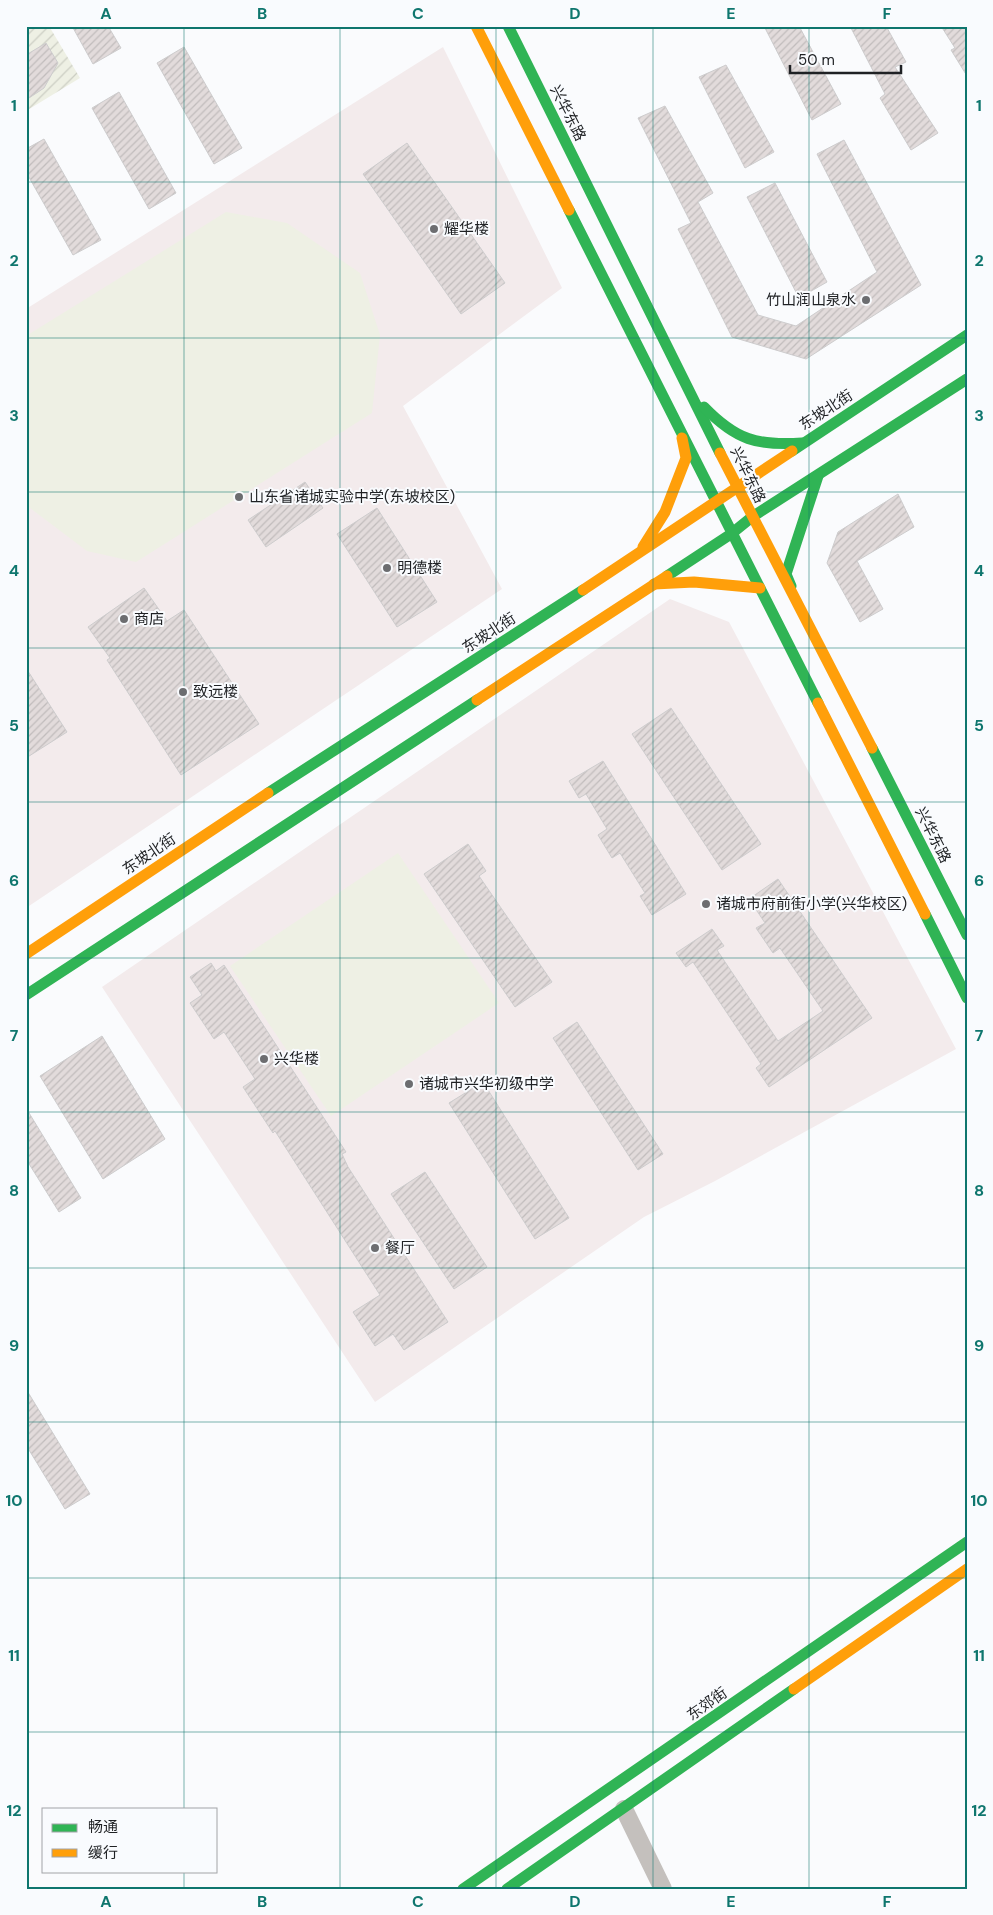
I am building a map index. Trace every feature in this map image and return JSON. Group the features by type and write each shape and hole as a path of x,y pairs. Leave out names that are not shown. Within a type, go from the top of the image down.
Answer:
{"main road":[{"path":"476,26 967,998"},
{"name":"兴华东路","path":"508,26 737,488 795,597 967,935"},
{"name":"东坡北街","path":"26,954 257,800 638,554 802,443 967,335"},
{"path":"26,995 732,534 752,517 967,378"},
{"path":"690,392 723,427 751,442 777,446 802,443"},
{"path":"638,554 664,512 686,458 679,427"},
{"path":"795,597 786,574 818,476"},
{"path":"652,585 694,582 760,588"},
{"name":"东郊街","path":"463,1889 967,1542"},
{"path":"507,1889 967,1569"}],"street":[{"path":"624,1809 664,1889"}],"shaded area":[{"path":"26,26 49,26 80,78 26,111"},
{"name":"山东省诸城实验中学(东坡校区)","path":"443,47 562,288 403,406 502,589 26,908 26,309"},
{"path":"226,212 287,223 360,273 380,335 372,413 136,562 87,551 26,505 26,336"},
{"path":"670,599 729,622 956,1049 715,1181 644,1217 375,1402 102,987"},
{"path":"398,853 499,1003 331,1116 230,966"}],"building":[{"path":"72,26 108,26 121,48 93,64"},
{"path":"764,26 799,26 841,104 812,120"},
{"path":"850,26 886,26 906,62 895,67 938,133 911,150 880,98 885,94"},
{"path":"941,26 967,26 967,76 951,50 955,48"},
{"path":"46,43 58,63 44,88 26,100 26,55"},
{"path":"184,47 242,148 214,164 157,63"},
{"path":"726,65 774,152 745,168 699,77"},
{"path":"119,92 176,193 149,209 92,108"},
{"path":"665,106 713,193 698,202 758,315 796,326 877,272 817,154 844,140 921,285 806,359 732,337 678,229 691,223 638,118"},
{"path":"44,139 101,240 73,255 26,172 26,149"},
{"name":"耀华楼","path":"407,143 505,283 461,314 363,174"},
{"path":"775,183 827,282 799,298 747,197"},
{"path":"305,482 323,508 266,547 248,520"},
{"path":"898,494 914,527 857,561 883,609 860,622 827,563 838,532"},
{"name":"明德楼","path":"377,508 437,602 397,627 337,534"},
{"name":"致远楼","path":"144,588 167,621 184,610 259,724 181,775 107,660 110,658 88,627"},
{"path":"26,668 67,732 26,758"},
{"path":"671,708 761,844 722,870 632,734"},
{"path":"603,761 686,894 652,915 640,896 645,893 620,853 612,858 598,835 607,829 586,794 579,798 569,781"},
{"path":"468,844 486,871 479,876 552,982 515,1007 424,874"},
{"path":"778,879 872,1018 769,1087 756,1068 761,1064 693,962 686,967 676,953 712,929 724,946 717,950 778,1041 823,1011 780,948 773,953 756,928 765,923 749,899"},
{"path":"211,963 216,971 224,965 346,1152 342,1154 348,1167 448,1322 404,1350 393,1334 375,1346 353,1312 380,1295 275,1131 273,1133 243,1087 255,1079 224,1032 214,1039 190,1003 202,995 190,977"},
{"path":"577,1022 663,1154 638,1170 553,1038"},
{"path":"102,1036 165,1139 103,1179 40,1076"},
{"path":"483,1082 569,1218 535,1239 449,1103"},
{"path":"26,1108 81,1198 59,1212 26,1159"},
{"path":"425,1172 487,1267 454,1289 391,1194"},
{"path":"26,1389 90,1494 65,1509 26,1445"}],"traffic: fast":[{"path":"508,26 720,453"},
{"path":"569,210 818,703"},
{"path":"792,451 967,335"},
{"path":"667,576 731,534 752,517 967,379"},
{"path":"704,407 726,427 737,434 760,442 802,443"},
{"path":"791,586 786,574 818,476"},
{"path":"268,793 583,590"},
{"path":"26,995 477,700"},
{"path":"872,748 967,935"},
{"path":"925,914 967,998"},
{"path":"463,1889 967,1542"},
{"path":"507,1889 794,1689"}],"traffic: slow":[{"path":"476,26 569,210"},
{"path":"643,547 665,512 686,458 682,438"},
{"path":"583,590 792,451"},
{"path":"720,453 872,748"},
{"path":"477,700 667,576"},
{"path":"654,584 694,582 760,588"},
{"path":"818,703 925,914"},
{"path":"26,954 268,793"},
{"path":"794,1689 967,1569"}],"place":[{"name":"耀华楼","path":"434,229"},
{"name":"竹山润山泉水","path":"866,300"},
{"name":"山东省诸城实验中学(东坡校区)","path":"239,497"},
{"name":"明德楼","path":"387,568"},
{"name":"商店","path":"124,619"},
{"name":"致远楼","path":"183,692"},
{"name":"诸城市府前街小学(兴华校区)","path":"706,904"},
{"name":"兴华楼","path":"264,1059"},
{"name":"诸城市兴华初级中学","path":"409,1084"},
{"name":"餐厅","path":"375,1248"}]}
